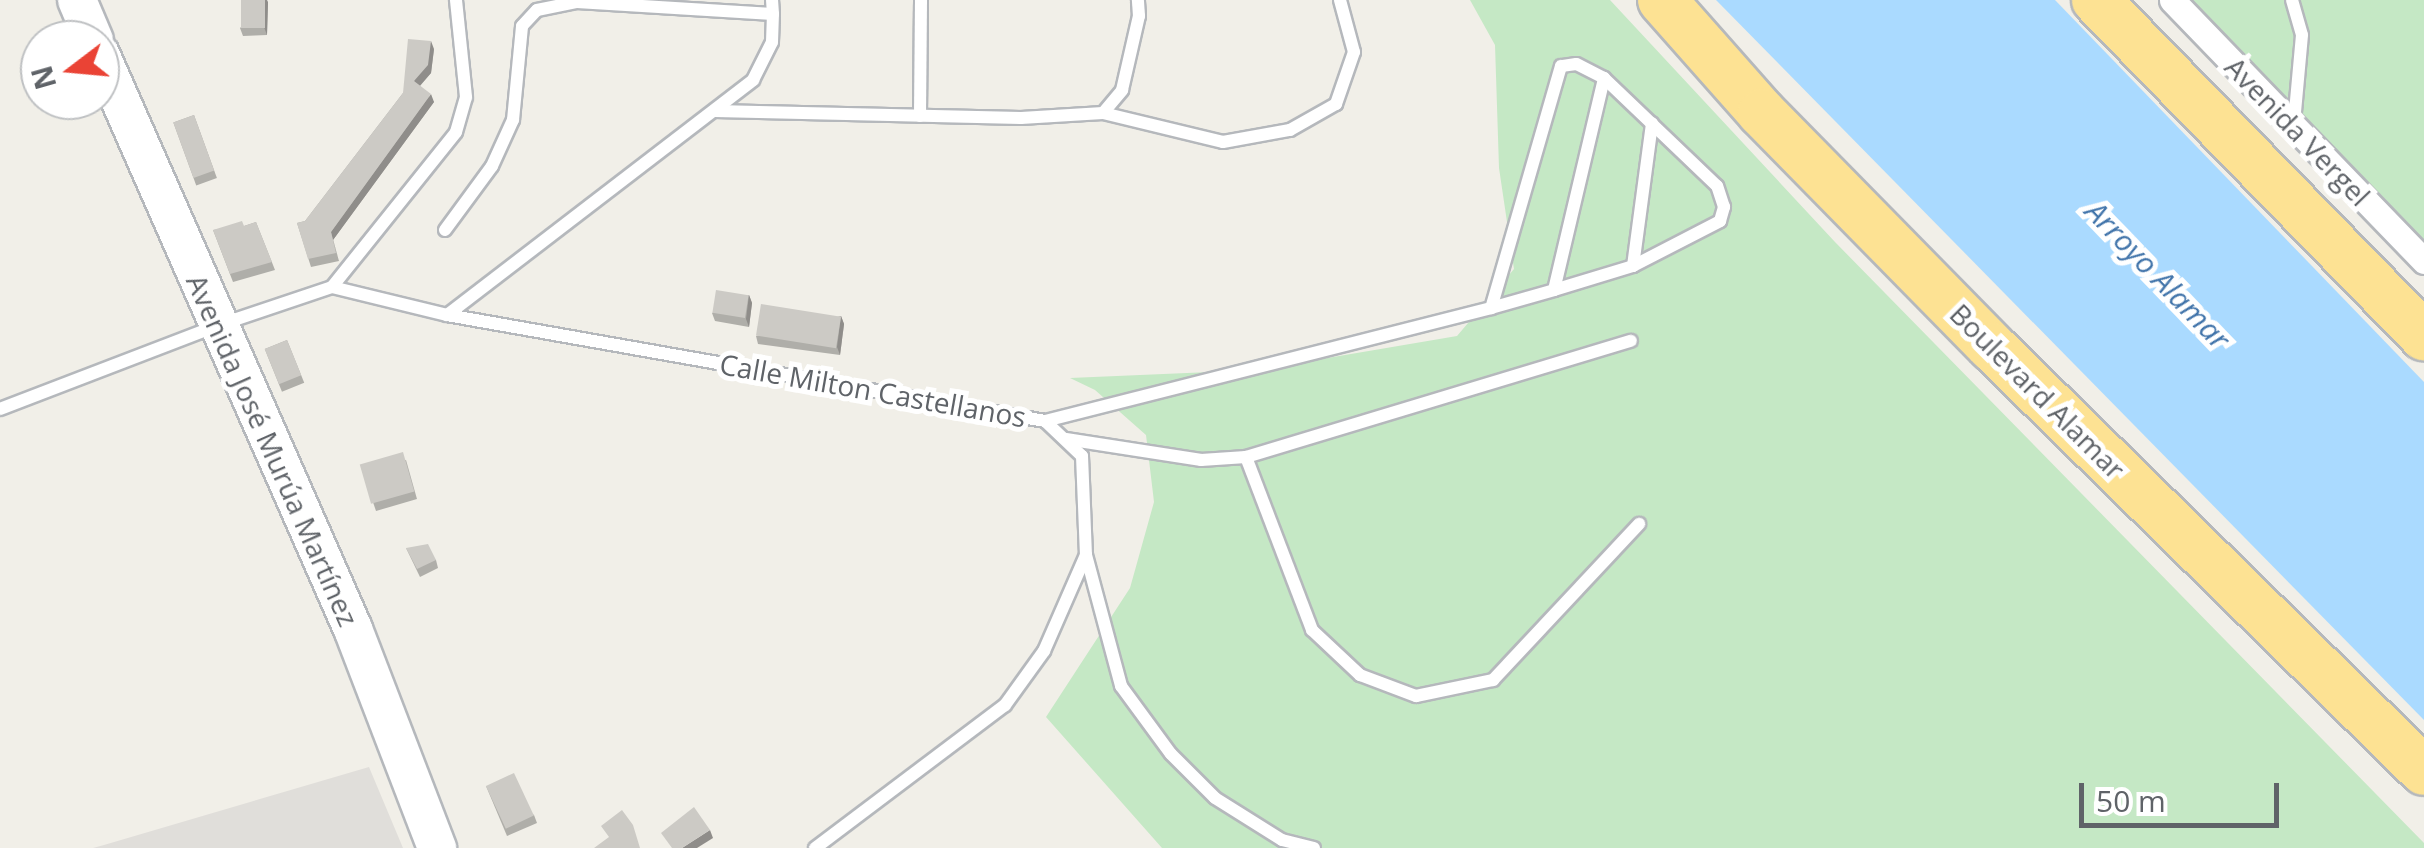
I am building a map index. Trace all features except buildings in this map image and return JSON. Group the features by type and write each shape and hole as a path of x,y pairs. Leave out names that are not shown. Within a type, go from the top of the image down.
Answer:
{"highway":[{"name":"Boulevard Alamar","path":"1662,0 1762,113 1965,320 2424,771"},
{"path":"2096,0 2424,336"}],"main road":[{"name":"Avenida José Murúa Martínez","path":"120,101 216,326 353,629 437,848"}],"street":[{"name":"Avenida Vergel","path":"2172,0 2424,262"}],"lane":[{"path":"0,409 216,326 332,287 456,132 466,98 456,0"},
{"path":"920,116 921,0"},
{"path":"1104,113 1122,90 1138,0"},
{"path":"714,110 1021,118 1104,113 1223,142 1290,130 1336,104 1354,52 1340,0"},
{"path":"2292,0 2302,34 2294,126"},
{"path":"445,230 492,166 514,120 522,26 537,10 577,2 772,7 772,42 754,80 447,315"},
{"path":"1046,421 1491,308 1554,290 1634,266 1720,221 1724,207 1717,186 1604,78 1576,64 1561,66 1491,308"},
{"path":"1554,290 1604,78"},
{"path":"1634,266 1652,123"},
{"name":"Calle Milton Castellanos","path":"332,287 447,315 1046,421 1082,456 1086,556 1044,651 1005,705 815,848"},
{"path":"1064,438 1200,460 1246,457 1630,341"},
{"path":"1246,457 1312,630 1360,675 1416,696 1493,680 1639,524"},
{"path":"1086,556 1121,686 1171,754 1215,798 1282,840 1314,848"}],"shaded area":[{"path":"369,767 403,848 93,848 104,845"}],"green space":[{"path":"1470,0 1610,0 1835,242 2424,843 2424,848 1162,848 1046,717 1130,588 1154,502 1146,435 1095,390 1070,378 1257,370 1457,336 1514,269 1499,168 1495,45"},
{"path":"2172,0 2424,0 2424,261"}],"water":[{"name":"Arroyo Alamar","path":"1716,0 2055,0 2424,382 2424,720"}]}
